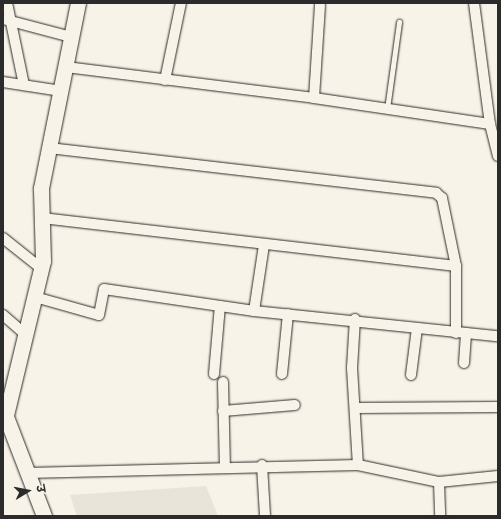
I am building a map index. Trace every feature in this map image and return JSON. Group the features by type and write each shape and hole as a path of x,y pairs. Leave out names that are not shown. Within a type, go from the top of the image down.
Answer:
{"street":[{"path":"7,3 7,20 24,85"},
{"path":"44,516 4,412 42,269 41,188 78,3"},
{"path":"165,80 181,3"},
{"path":"474,3 490,124 498,156"},
{"path":"314,98 320,4"},
{"path":"7,20 72,37"},
{"path":"66,67 314,98 490,124"},
{"path":"3,82 61,91"},
{"path":"49,148 436,193 442,198 456,266 464,363"},
{"path":"42,218 264,245 456,266"},
{"path":"3,238 42,269"},
{"path":"254,311 264,245"},
{"path":"35,297 99,315 104,289 254,311 355,319 417,328 498,336"},
{"path":"214,374 220,306"},
{"path":"282,374 288,314"},
{"path":"3,315 25,334"},
{"path":"355,319 352,368 356,408 358,465"},
{"path":"411,375 417,328"},
{"path":"223,382 225,467"},
{"path":"223,411 295,405"},
{"path":"356,408 498,407"},
{"path":"27,473 262,465 358,465 439,482 498,476"},
{"path":"262,465 265,516"},
{"path":"439,482 440,516"}],"lane":[{"path":"387,109 399,22"}],"shaded area":[{"path":"206,486 218,516 77,516 70,495"}]}
